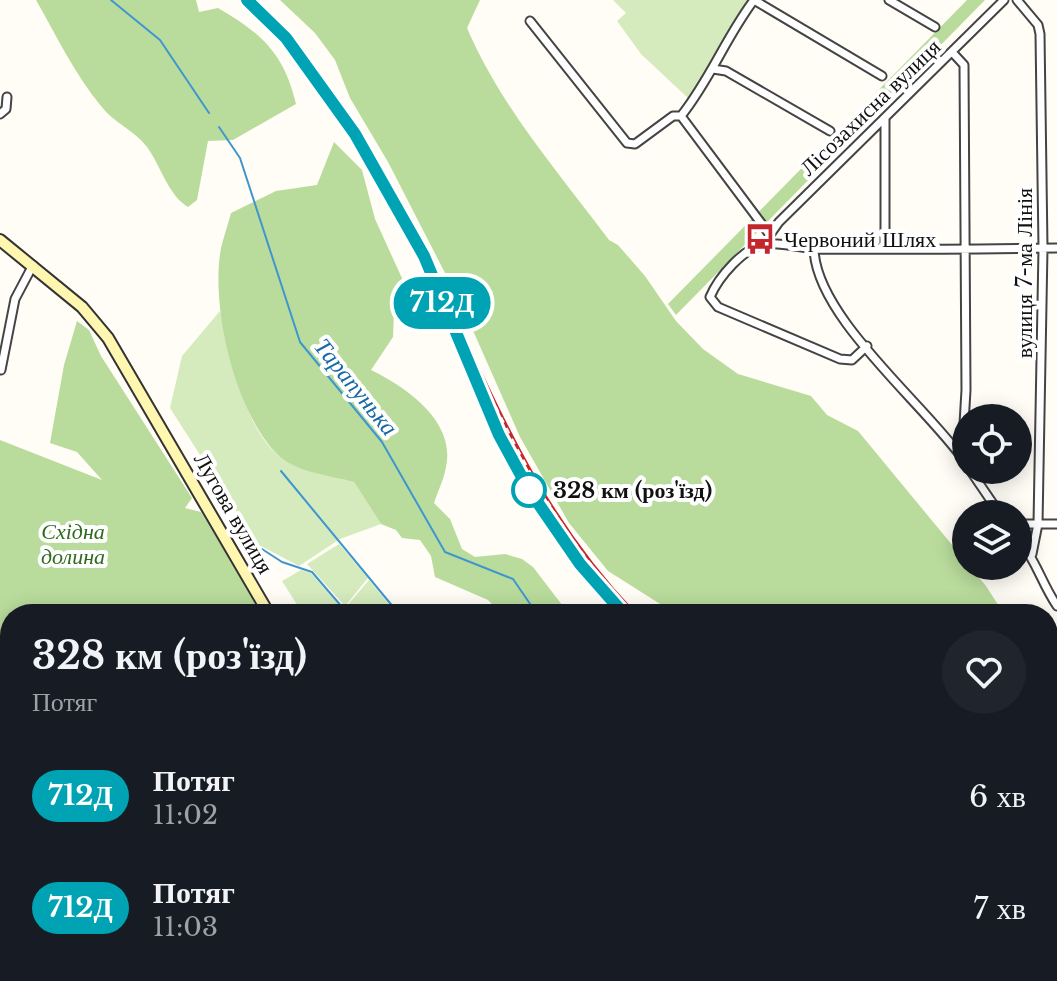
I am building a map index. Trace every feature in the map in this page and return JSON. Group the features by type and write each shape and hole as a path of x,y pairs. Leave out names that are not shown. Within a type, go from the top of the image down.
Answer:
{"street":[{"path":"530,21 627,143 635,144 677,116 713,69 736,22 754,0 882,76"},
{"path":"889,0 935,27"},
{"name":"Лісозахисна вулиця","path":"767,244 770,235 1004,0"},
{"name":"вулиця 7-ма Лінія","path":"1017,0 1038,25 1040,34 1043,248 1038,524 1032,554"},
{"path":"952,52 964,65 964,404"},
{"path":"713,69 726,71 830,131"},
{"path":"0,114 6,109 7,97"},
{"path":"677,116 770,235"},
{"path":"885,118 885,247"},
{"name":"Лугова вулиця","path":"0,240 82,307 108,338 263,604"},
{"path":"867,346 852,360 840,359 718,307 710,297 715,286 753,248 767,244 814,249 1057,248"},
{"path":"814,249 815,264 845,322 952,446"},
{"path":"1,370 15,299 33,265"},
{"path":"1032,524 1057,524"},
{"path":"1032,554 1042,583 1056,604"}],"green space":[{"path":"36,0 196,0 199,12 218,8 247,26 269,46 285,71 296,104 233,140 208,141 197,200 188,207 170,188 147,147 106,112 92,94"},
{"path":"280,0 480,0 467,28 496,85 551,164 609,240 618,245 645,276 676,321 703,349 738,374 811,396 827,415 858,431 952,545 952,580 981,580 998,604 660,604 608,571 569,523 520,437 463,308 388,162 350,98 335,60 315,33"},
{"path":"613,0 750,0 689,99 641,54 617,21 626,13"},
{"path":"967,0 985,0 676,315 668,304"},
{"path":"334,142 362,170 375,219 406,287 394,311 393,337 371,370 413,396 436,421 443,435 447,450 446,467 434,503 450,519 462,549 475,557 505,554 522,559 533,567 561,604 492,604 435,577 431,556 420,540 402,538 396,530 381,524 354,482 295,466 279,456 263,437 238,387 229,358 219,299 221,248 231,213 276,191 317,185"},
{"path":"220,311 235,374 252,419 263,438 277,454 293,465 354,482 381,524 340,539 299,566 257,544 170,408 182,356"},
{"name":"Східна долина","path":"77,321 89,330 101,356 192,498 185,508 201,512 257,604 0,604 0,440 102,480 77,452 50,443 64,365"},
{"path":"339,544 368,578 347,604 343,604 307,564"},
{"path":"301,570 311,573 338,604 297,604 282,581"},
{"path":"369,580 389,604 349,604"}],"waterway":[{"name":"Тарапунька","path":"111,0 160,40 209,113"},
{"name":"Тарапунька","path":"219,127 240,158 300,342 382,442 445,552 513,579 530,604"},
{"path":"281,471 391,604"},
{"path":"262,549 282,562 312,572 339,604"}],"railway":[{"path":"246,0 274,28 324,89 368,155 425,259 515,445 567,531 625,604"}],"train":[{"name":"712Д","path":"247,0 286,38 355,134 424,256 499,435 529,490 580,564 614,604"}],"place":[{"name":"Червоний Шлях","path":"760,239"},
{"name":"328 км (роз'їзд)","path":"529,490"}]}
